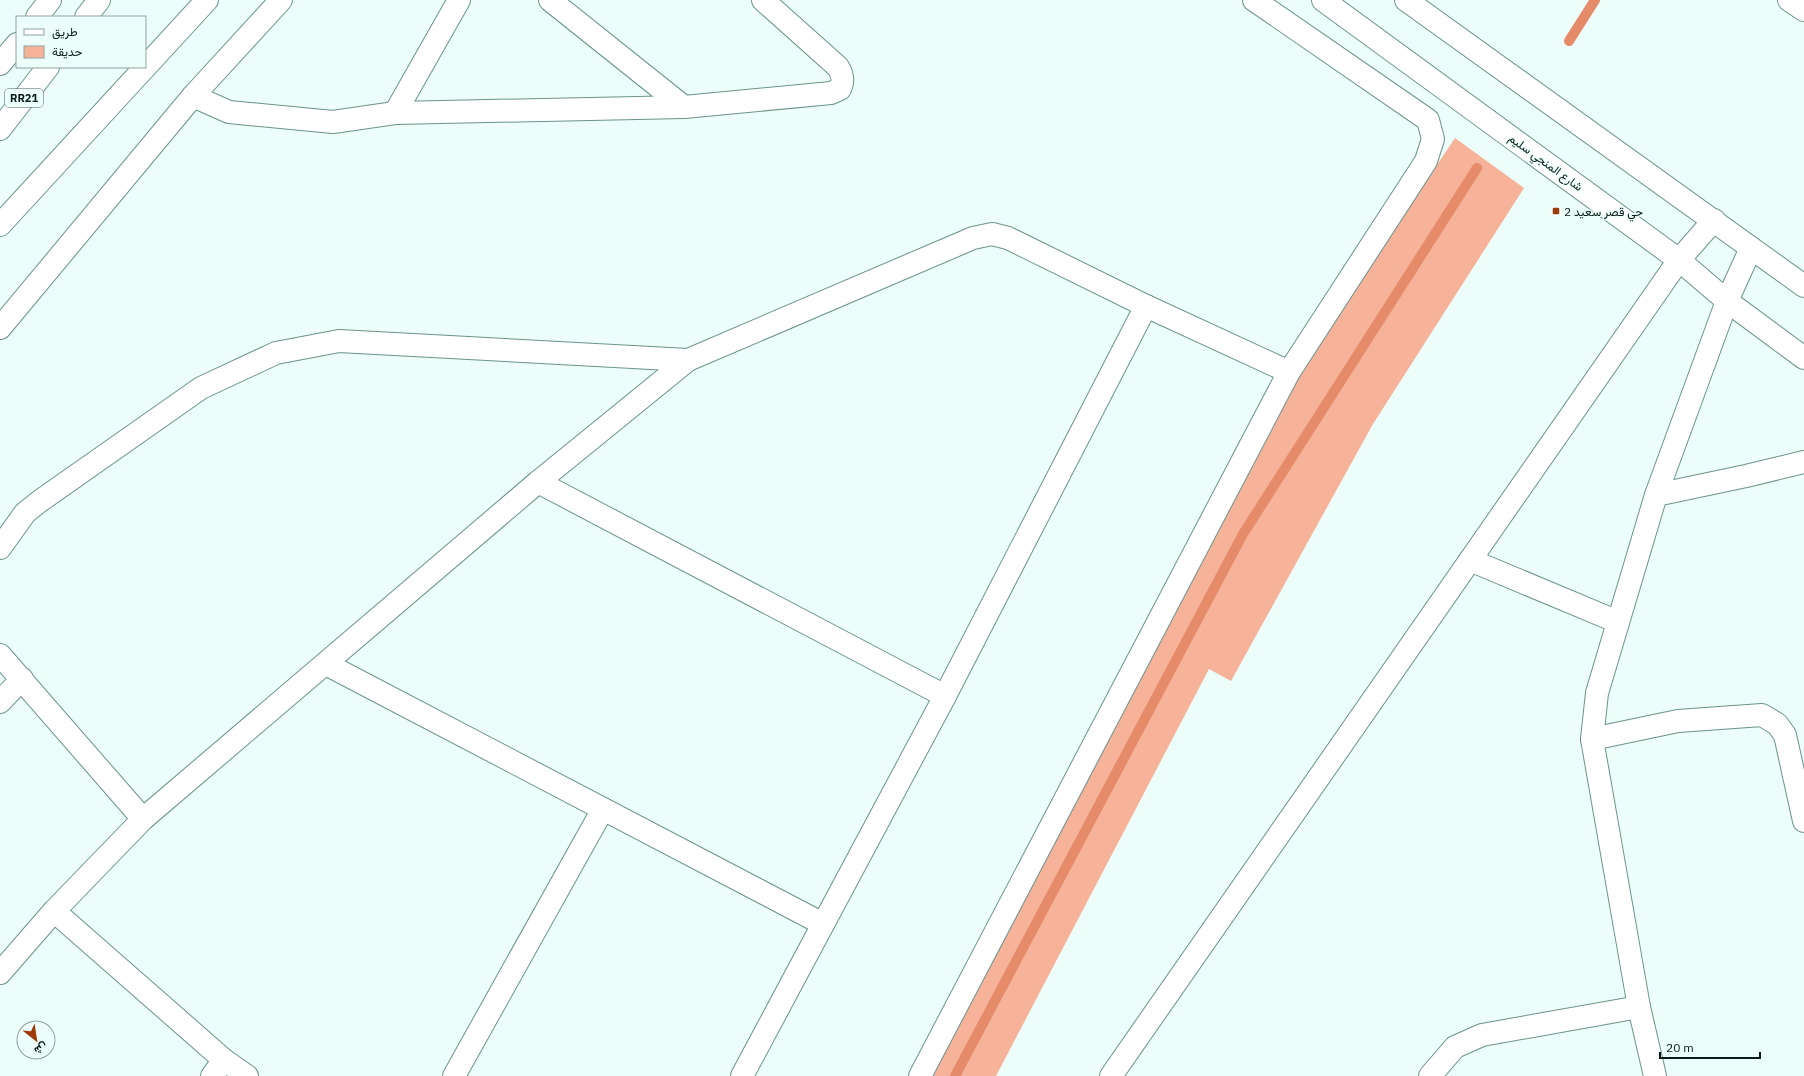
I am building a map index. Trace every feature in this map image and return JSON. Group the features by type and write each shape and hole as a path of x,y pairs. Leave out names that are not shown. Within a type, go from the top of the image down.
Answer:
{"main road":[{"path":"38,16 50,0"},
{"path":"87,16 99,0"},
{"path":"146,66 207,0"},
{"path":"0,328 193,96 281,0"},
{"path":"395,113 458,0"},
{"path":"550,0 684,107"},
{"path":"193,96 228,112 333,122 395,113 684,107 831,93 840,89 843,83 842,75 838,67 763,0"},
{"path":"920,1076 1288,372 1426,161 1433,139 1428,120 1254,0"},
{"name":"شارع المنجي سليم","path":"1323,0 1679,260 1726,301 1804,358"},
{"path":"1406,0 1804,286"},
{"path":"1789,0 1804,10"},
{"path":"0,64 16,45"},
{"name":"RR21","path":"0,129 47,68"},
{"path":"0,225 144,68"},
{"path":"1111,1076 1679,260 1714,220"},
{"path":"0,973 54,911 143,819 538,482 688,360 973,238 992,234 1008,238 1146,306 1288,372"},
{"path":"1655,1076 1639,1007 1592,739 1597,693 1656,495 1726,301 1751,248"},
{"path":"742,1076 945,696 1146,306"},
{"path":"0,548 26,513 40,501 201,388 276,352 339,341 688,360"},
{"path":"1656,495 1804,462"},
{"path":"538,482 945,696"},
{"path":"1470,560 1618,622"},
{"path":"0,655 143,819"},
{"path":"326,664 823,924"},
{"path":"0,702 22,679"},
{"path":"1592,739 1678,721 1762,715 1777,724 1785,735 1804,821"},
{"path":"454,1076 603,809"},
{"path":"54,911 218,1068 247,1076"},
{"path":"1430,1076 1455,1047 1482,1035 1639,1007"}],"green space":[{"path":"1455,138 1524,188 1373,424 1231,681 1209,669 996,1076 932,1076 1288,387"}],"waterway":[{"path":"1569,41 1595,0"},
{"path":"955,1076 1243,534 1477,168"}],"place":[{"name":"2 حي قصر سعيد","path":"1556,211"}]}
